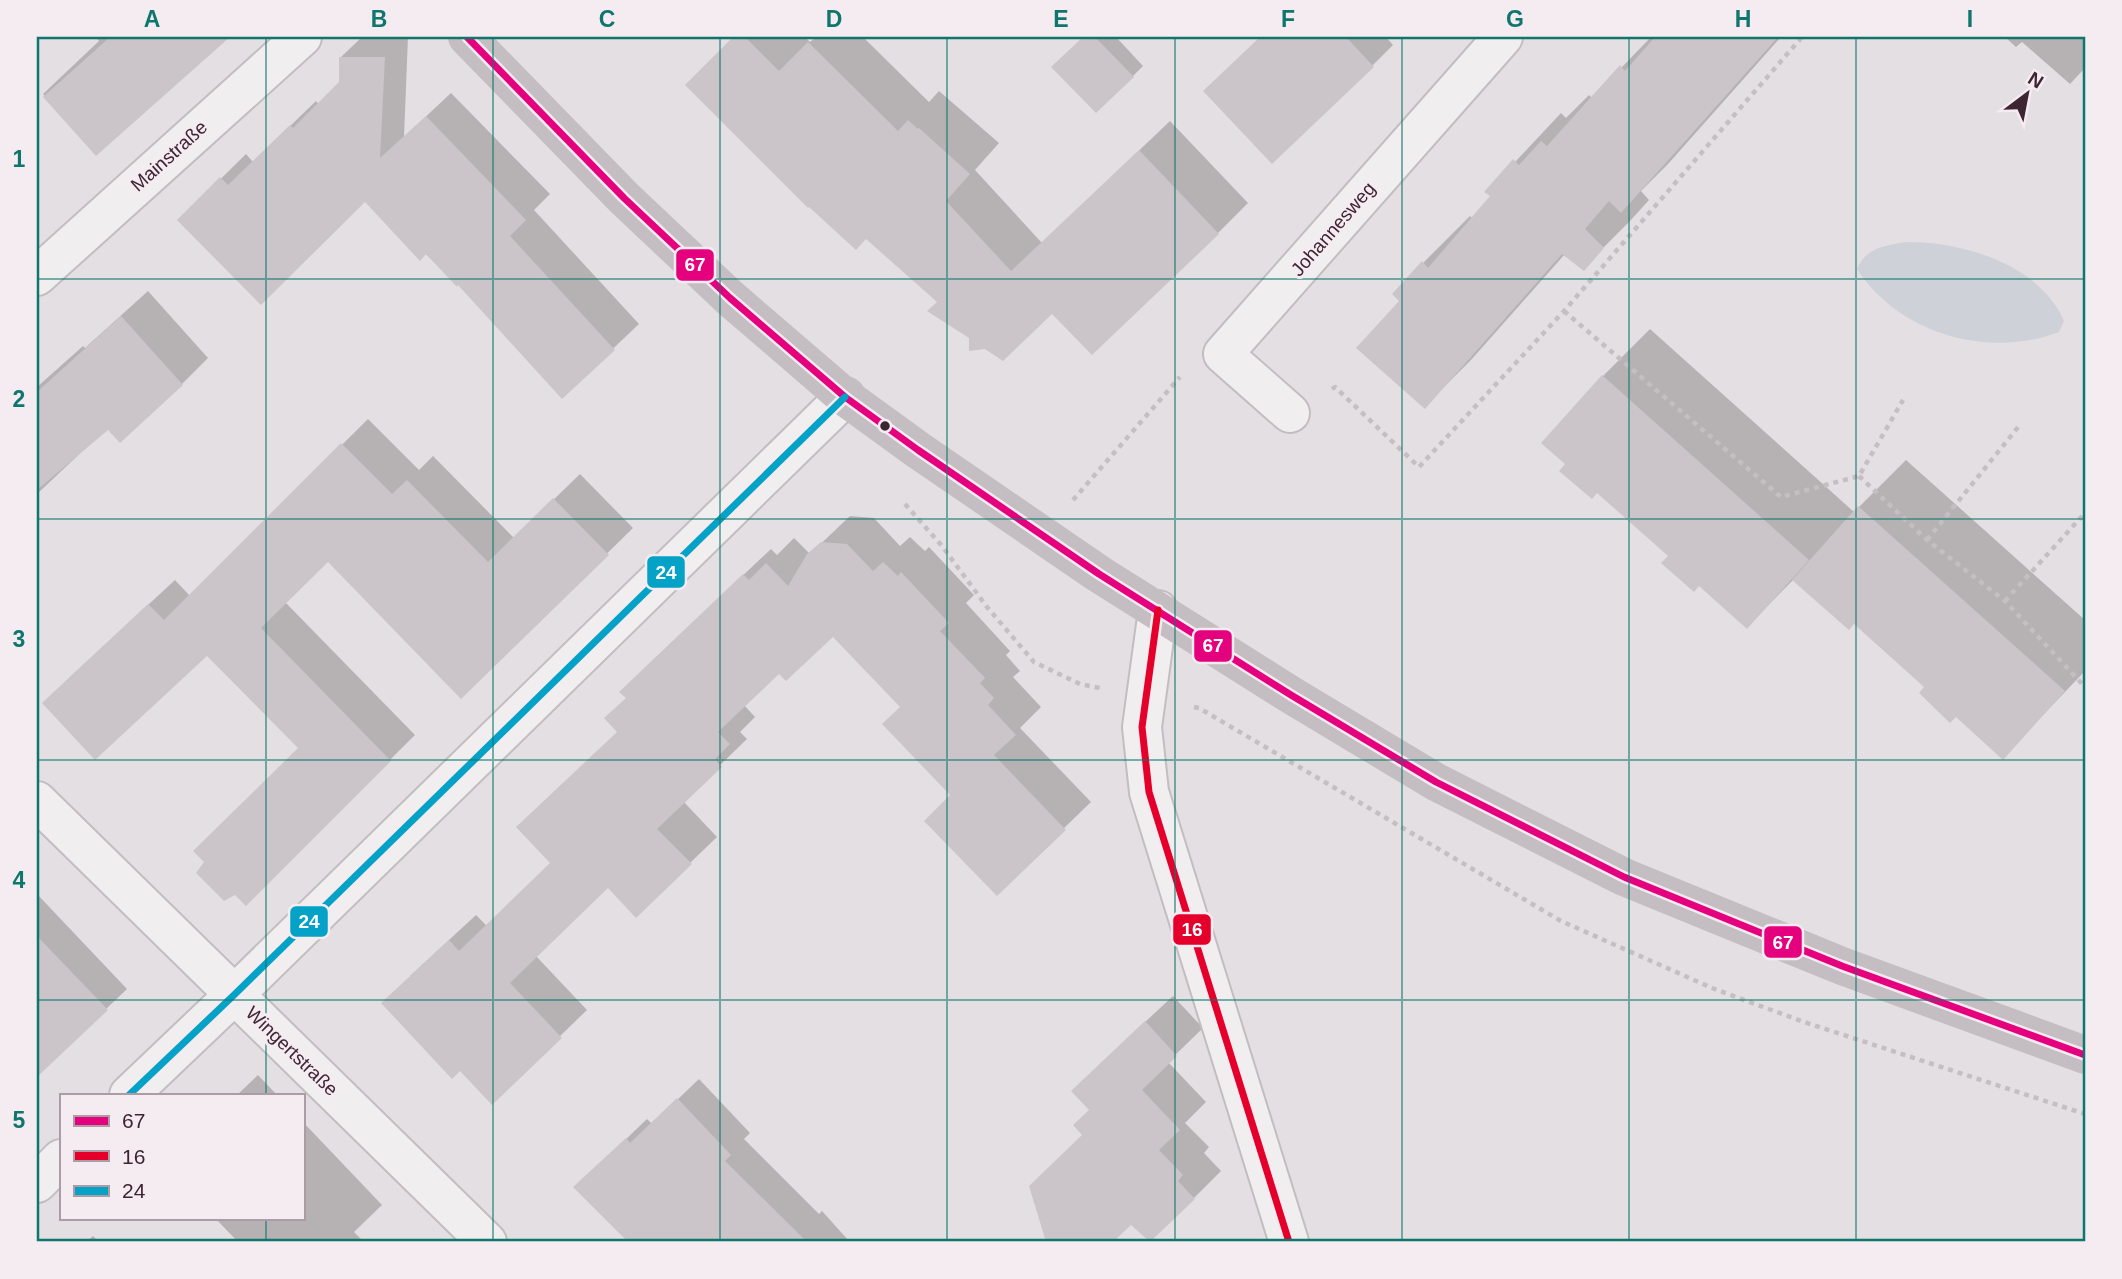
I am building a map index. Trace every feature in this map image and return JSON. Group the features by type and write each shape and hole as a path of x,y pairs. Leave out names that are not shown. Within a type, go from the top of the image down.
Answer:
{"main road":[{"path":"467,37 624,198 730,298 845,397 1099,574 1291,695 1436,782 1624,877 1842,966 2085,1055"}],"street":[{"name":"Mainstraße","path":"37,276 302,37"},
{"name":"Johannesweg","path":"1223,354 1503,37"},
{"path":"1223,354 1290,413"},
{"path":"130,1094 845,397"},
{"path":"1158,610 1142,727 1149,792 1289,1242"},
{"name":"Wingertstraße","path":"37,801 487,1242"},
{"path":"37,1183 60,1160"}],"path":[{"path":"1290,413 1335,387 1419,467 1564,311 1802,37"},
{"path":"1564,311 1781,497 1859,476 1903,400"},
{"path":"1043,535 1177,379 1223,354"},
{"path":"1927,540 2019,426"},
{"path":"1859,476 1927,540 2006,601 2085,687"},
{"path":"2006,601 2085,513"}],"shaded area":[{"path":"1906,242 1952,246 1997,260 2018,271 2052,301 2064,321 2059,332 2032,340 2003,343 1947,335 1921,325 1896,310 1875,291 1857,269 1871,252 1883,246"}],"building":[{"path":"110,37 230,37 96,156 43,97"},
{"path":"733,37 745,37 779,71 808,42 898,131 908,120 919,128 970,174 946,201 1011,271 1139,150 1219,234 1092,355 1052,314 1003,361 985,349 969,351 969,338 927,311 937,302 866,239 856,250 808,208 685,85"},
{"path":"1083,37 1095,37 1134,77 1096,113 1051,67"},
{"path":"1260,37 1346,37 1374,67 1272,164 1203,91"},
{"path":"1655,37 1778,37 1621,213 1609,201 1585,229 1604,248 1584,271 1562,254 1425,409 1356,348 1399,301 1392,294 1422,261 1428,268 1490,196 1484,192 1513,159 1519,165 1541,141 1547,146 1620,65 1625,71"},
{"path":"339,57 385,57 380,158 426,116 526,220 510,236 615,350 562,399 458,285 457,287 426,254 420,261 365,202 261,305 177,220 220,177 228,185 290,125 293,128 339,82"},
{"path":"121,316 183,385 120,443 108,430 37,490 37,392"},
{"path":"1602,375 1809,560 1747,629 1699,586 1694,592 1661,563 1668,556 1597,493 1592,499 1559,471 1565,464 1541,443"},
{"path":"341,443 392,494 407,480 488,562 553,498 609,555 461,699 328,562 261,628 391,761 246,906 235,895 224,901 196,873 204,862 193,851 298,748 207,656 95,760 42,703 148,604 164,620"},
{"path":"1858,506 2065,691 2003,760 1956,717 1950,723 1919,693 1924,687 1854,624 1849,630 1792,580"},
{"path":"821,542 847,544 873,571 883,562 898,576 901,572 949,623 940,631 985,678 980,683 994,698 988,705 1016,735 994,755 1066,830 997,896 924,821 950,795 882,724 900,707 833,637 786,681 779,674 718,732 730,744 715,759 722,767 657,829 692,864 636,918 608,888 510,983 562,1038 492,1105 460,1071 452,1079 381,1003 449,940 459,951 550,863 516,827 617,732 604,718 626,698 619,692 743,574 749,580 766,563 788,586 807,554"},
{"path":"37,936 108,1010 37,1077"},
{"path":"1145,1021 1177,1056 1142,1090 1180,1130 1159,1150 1183,1175 1178,1181 1195,1199 1150,1242 1131,1225 1113,1242 1046,1242 1029,1186 1082,1135 1073,1125 1089,1110 1071,1091"},
{"path":"677,1098 731,1155 725,1161 807,1242 628,1242 573,1187 626,1138 630,1143"}],"transit line":[{"name":"67","path":"467,37 624,198 730,298 845,397 1099,574 1291,695 1436,782 1624,877 1842,966 2085,1055"},
{"name":"24","path":"130,1094 845,397"},
{"name":"16","path":"1158,610 1142,727 1149,792 1289,1242"}]}
